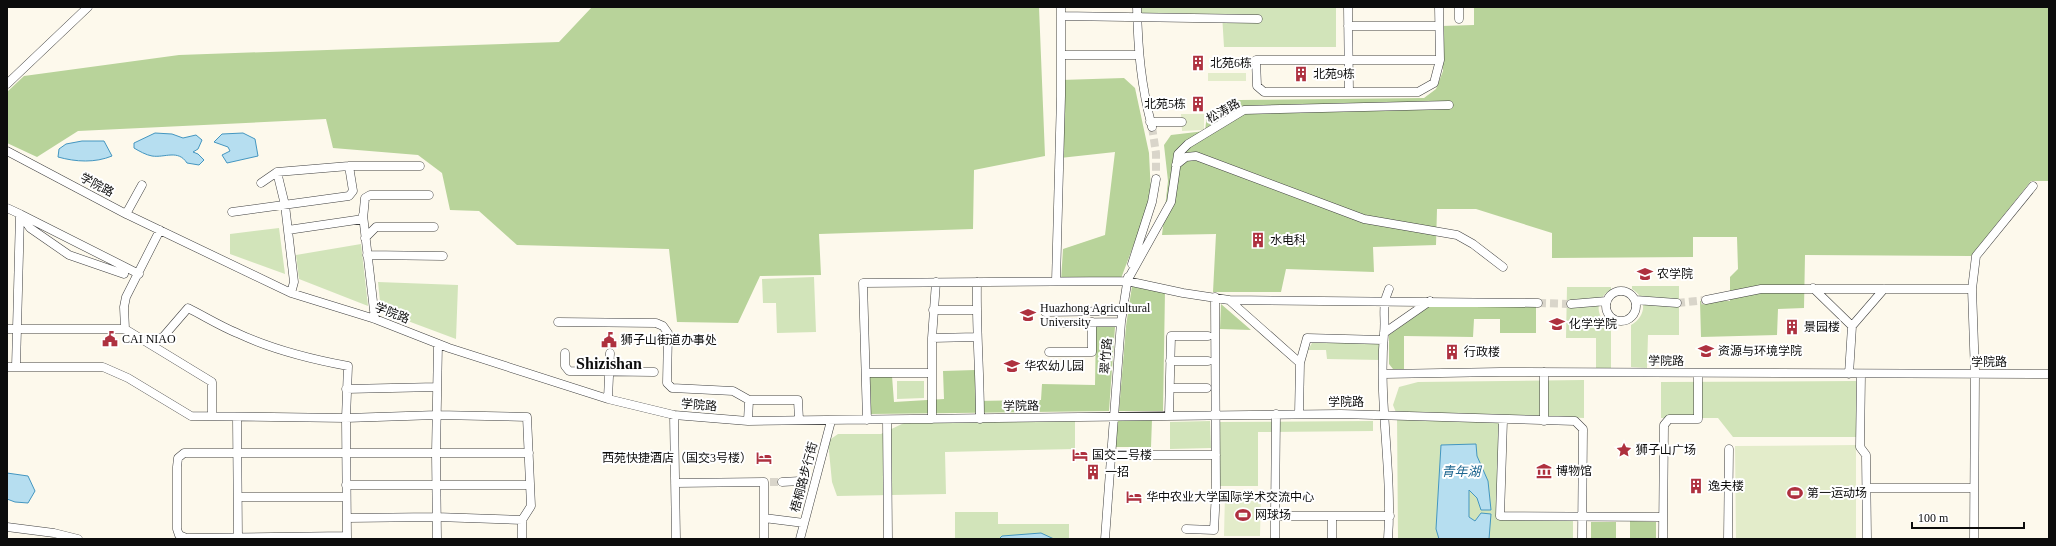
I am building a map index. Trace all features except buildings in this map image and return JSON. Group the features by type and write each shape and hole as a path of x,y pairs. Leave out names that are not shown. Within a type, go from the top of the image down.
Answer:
{"street":[{"path":"7,84 88,7"},
{"path":"1056,281 1061,7"},
{"path":"1137,7 1138,55 1142,87 1151,124 1182,122"},
{"path":"1348,7 1349,92"},
{"path":"1439,7 1440,60 1434,83 1418,92 1264,92 1257,86 1256,60 1440,60"},
{"path":"1459,7 1459,19"},
{"path":"1061,16 1258,19"},
{"path":"1348,26 1439,26"},
{"path":"1061,55 1138,55"},
{"name":"松涛路","path":"1127,281 1171,202 1178,154 1188,144 1244,110 1449,105"},
{"name":"学院路","path":"7,151 126,214 291,293 375,319 438,344 608,399 674,415 748,421 831,421 1276,414 1384,414 1503,420 1575,421 1583,429 1582,539"},
{"path":"1176,165 1186,158 1196,156 1364,219 1457,235 1473,244 1503,267"},
{"path":"261,182 277,172 349,166 420,166"},
{"path":"232,212 349,196 354,191 349,166"},
{"path":"277,172 285,205 288,230 294,282 291,293"},
{"name":"翠竹路","path":"1105,539 1120,322 1127,281 1152,202 1156,179"},
{"path":"126,214 142,185"},
{"path":"1974,539 1975,374 1972,289 1976,256 2033,186"},
{"path":"363,219 365,198 370,194 429,195"},
{"path":"7,208 139,274"},
{"path":"362,208 375,319"},
{"path":"20,214 30,228 68,255 124,274"},
{"path":"16,367 20,214"},
{"path":"288,230 363,219"},
{"path":"365,238 376,227 434,227"},
{"path":"125,329 124,307 126,297 160,230"},
{"path":"367,255 443,256"},
{"path":"867,420 863,283 1127,281 1183,293 1228,300 1384,302 1430,301 1538,304"},
{"path":"932,419 932,338 936,282"},
{"path":"978,282 976,310 980,372 980,419"},
{"path":"1813,288 1852,326"},
{"path":"1388,539 1390,516 1384,414 1384,302 1389,289"},
{"path":"1706,300 1761,289 1972,289"},
{"path":"1849,374 1852,326 1884,289"},
{"path":"1618,291 1628,293 1635,300 1636,310 1630,318 1616,321 1608,315 1606,311 1606,301 1618,291"},
{"path":"1186,529 1214,530 1216,455 1215,297"},
{"path":"1228,300 1300,363"},
{"path":"1635,300 1677,303"},
{"path":"1299,414 1300,363 1307,338 1384,337 1430,301"},
{"path":"1572,304 1606,301"},
{"path":"149,342 163,337 188,308 237,334 322,361 348,366 346,389 346,418 346,453 346,497 347,538 186,538 179,535 176,529 176,467 178,458 184,452 237,453 346,453 436,452 529,453"},
{"path":"933,310 976,310"},
{"path":"1045,312 1122,311"},
{"path":"558,322 656,323 663,326 668,333 667,383 672,388 733,391 749,400 798,400 799,420"},
{"path":"1049,352 1092,352 1092,322"},
{"path":"1050,323 1120,322"},
{"path":"7,329 125,329 149,342 212,382 212,416"},
{"path":"1169,416 1170,336 1208,336"},
{"path":"932,338 978,337"},
{"path":"437,539 436,452 438,344"},
{"path":"565,353 565,366 569,371 654,372"},
{"path":"608,399 610,353"},
{"path":"1170,361 1208,361"},
{"path":"7,367 103,367 128,378 191,416 346,418 437,415 527,417 531,506 522,520 522,539"},
{"path":"1544,372 1544,421"},
{"name":"学院路","path":"1384,374 1544,372 1698,374 2049,374"},
{"path":"866,373 931,373"},
{"path":"1663,539 1664,425 1669,419 1698,419 1698,374"},
{"path":"1861,374 1860,447 1866,455 1867,539"},
{"path":"346,389 437,387"},
{"path":"1170,388 1207,388"},
{"path":"748,421 749,400"},
{"path":"1275,539 1276,414"},
{"path":"674,415 676,539"},
{"path":"237,416 238,538"},
{"path":"886,420 888,539"},
{"path":"1503,420 1500,516 1663,517"},
{"name":"梧桐路步行街","path":"800,539 804,523 808,481 831,421"},
{"path":"1728,539 1729,449"},
{"path":"1110,454 1216,455"},
{"path":"782,482 808,481"},
{"path":"675,482 767,482 764,539"},
{"path":"346,486 436,484 530,485"},
{"path":"1867,488 1974,488"},
{"path":"238,497 346,497"},
{"path":"1275,516 1390,516"},
{"path":"1332,516 1332,539"},
{"path":"347,518 436,517 522,520"},
{"path":"764,518 804,523"},
{"path":"7,527 54,533 78,539"}],"green space":[{"path":"592,7 1039,7 1045,156 974,170 973,229 819,234 821,275 760,276 738,323 677,322 669,249 517,245 479,211 450,210 442,173 418,155 333,148 326,119 78,131 37,157 7,143 7,92 24,76 179,55 559,42"},
{"path":"1139,7 1336,7 1336,47 1224,47 1222,14 1139,13"},
{"path":"1474,7 2049,7 2049,181 2031,181 1971,256 1805,255 1804,308 1778,309 1777,335 1701,337 1700,301 1730,301 1730,277 1738,269 1737,237 1693,237 1693,257 1552,258 1552,233 1476,209 1437,209 1436,245 1373,247 1374,272 1286,269 1281,292 1213,292 1216,234 1162,235 1168,181 1164,145 1171,135 1205,131 1207,114 1240,112 1238,100 1424,98 1436,89 1443,71 1441,26 1474,25"},
{"path":"1208,73 1246,73 1246,81 1208,81"},
{"path":"1124,78 1135,88 1149,153 1151,194 1142,223 1120,281 1061,281 1063,249 1105,235 1115,152 1060,158 1061,80"},
{"path":"1181,114 1204,114 1204,130 1182,131"},
{"path":"279,228 285,274 230,254 230,234"},
{"path":"361,244 368,306 299,279 296,255"},
{"path":"814,277 816,332 777,333 776,303 763,303 762,279"},
{"path":"378,282 458,285 456,339 381,311"},
{"path":"1132,286 1165,291 1163,411 1119,411 1126,326"},
{"path":"1632,286 1679,286 1679,335 1648,335 1647,368 1631,367 1631,325 1640,317 1643,307 1640,297 1632,289"},
{"path":"1567,287 1611,287 1611,290 1599,303 1599,313 1605,322 1611,326 1611,369 1596,368 1596,338 1566,338"},
{"path":"1221,304 1251,330 1220,329"},
{"path":"1430,306 1536,306 1536,333 1500,333 1500,319 1474,319 1473,337 1404,336 1404,369 1393,369 1389,364 1389,335"},
{"path":"1096,327 1115,327 1109,411 871,414 870,376 892,376 894,402 944,399 943,371 975,370 976,401 1041,400 1042,384 1095,385"},
{"path":"1312,343 1380,343 1381,360 1327,359 1326,350 1308,350"},
{"path":"1584,380 1584,418 1501,415 1497,519 1573,520 1573,539 1398,539 1397,415 1393,405 1399,387 1418,382"},
{"path":"897,381 924,381 924,398 897,399"},
{"path":"1856,381 1857,437 1733,437 1718,418 1661,418 1661,382"},
{"path":"1075,419 1075,449 945,452 946,494 837,496 832,482 828,441 838,434 881,434 904,423"},
{"path":"1152,419 1151,447 1114,447 1117,420"},
{"path":"1210,421 1211,448 1170,449 1170,422"},
{"path":"1373,421 1373,431 1258,432 1258,486 1219,486 1218,422"},
{"name":"第一运动场","path":"1856,445 1856,539 1736,539 1735,446"},
{"name":"网球场","path":"1225,494 1261,494 1260,536 1224,536"},
{"path":"955,512 998,512 998,524 1069,524 1069,539 955,539"},
{"path":"1630,521 1656,522 1656,539 1630,539"},
{"path":"1591,522 1616,522 1616,539 1591,539"}],"water":[{"path":"155,133 172,134 183,138 196,135 202,140 198,149 193,152 198,154 204,160 199,165 187,163 180,156 152,156 134,148 134,143"},
{"path":"243,133 255,139 258,156 227,163 222,155 230,151 228,147 214,142 222,134"},
{"path":"82,141 104,141 112,156 92,161 72,160 58,157 59,149 66,144"},
{"name":"青年湖","path":"1476,444 1477,456 1488,481 1491,510 1481,510 1477,498 1469,490 1469,517 1475,521 1481,513 1491,514 1489,539 1439,539 1436,529 1441,445"},
{"path":"7,473 28,476 35,491 28,503 15,502 7,499"},
{"path":"1041,533 1054,539 999,539 1002,536"}],"tunnel":[{"path":"1152,127 1156,153 1156,179"},
{"path":"1677,303 1706,300"},
{"path":"1538,303 1571,304"},
{"path":"800,481 808,481"},
{"path":"770,482 782,482"}],"place":[{"name":"北苑6栋","path":"1198,63"},
{"name":"北苑9栋","path":"1301,74"},
{"name":"北苑5栋","path":"1198,104"},
{"name":"水电科","path":"1258,240"},
{"name":"农学院","path":"1645,274"},
{"name":"Huazhong Agricultural University","path":"1028,315"},
{"name":"化学学院","path":"1557,324"},
{"name":"景园楼","path":"1792,327"},
{"name":"CAI NIAO","path":"110,339"},
{"name":"狮子山街道办事处","path":"609,340"},
{"name":"资源与环境学院","path":"1706,351"},
{"name":"行政楼","path":"1452,352"},
{"name":"华农幼儿园","path":"1012,366"},
{"name":"狮子山广场","path":"1624,450"},
{"name":"国交二号楼","path":"1080,455"},
{"name":"西苑快捷酒店（国交3号楼）","path":"764,458"},
{"name":"博物馆","path":"1544,471"},
{"name":"一招","path":"1093,472"},
{"name":"逸夫楼","path":"1696,486"},
{"name":"第一运动场","path":"1795,493"},
{"name":"华中农业大学国际学术交流中心","path":"1134,497"},
{"name":"网球场","path":"1243,515"}],"district":[{"name":"Shizishan","path":"609,363"}]}
